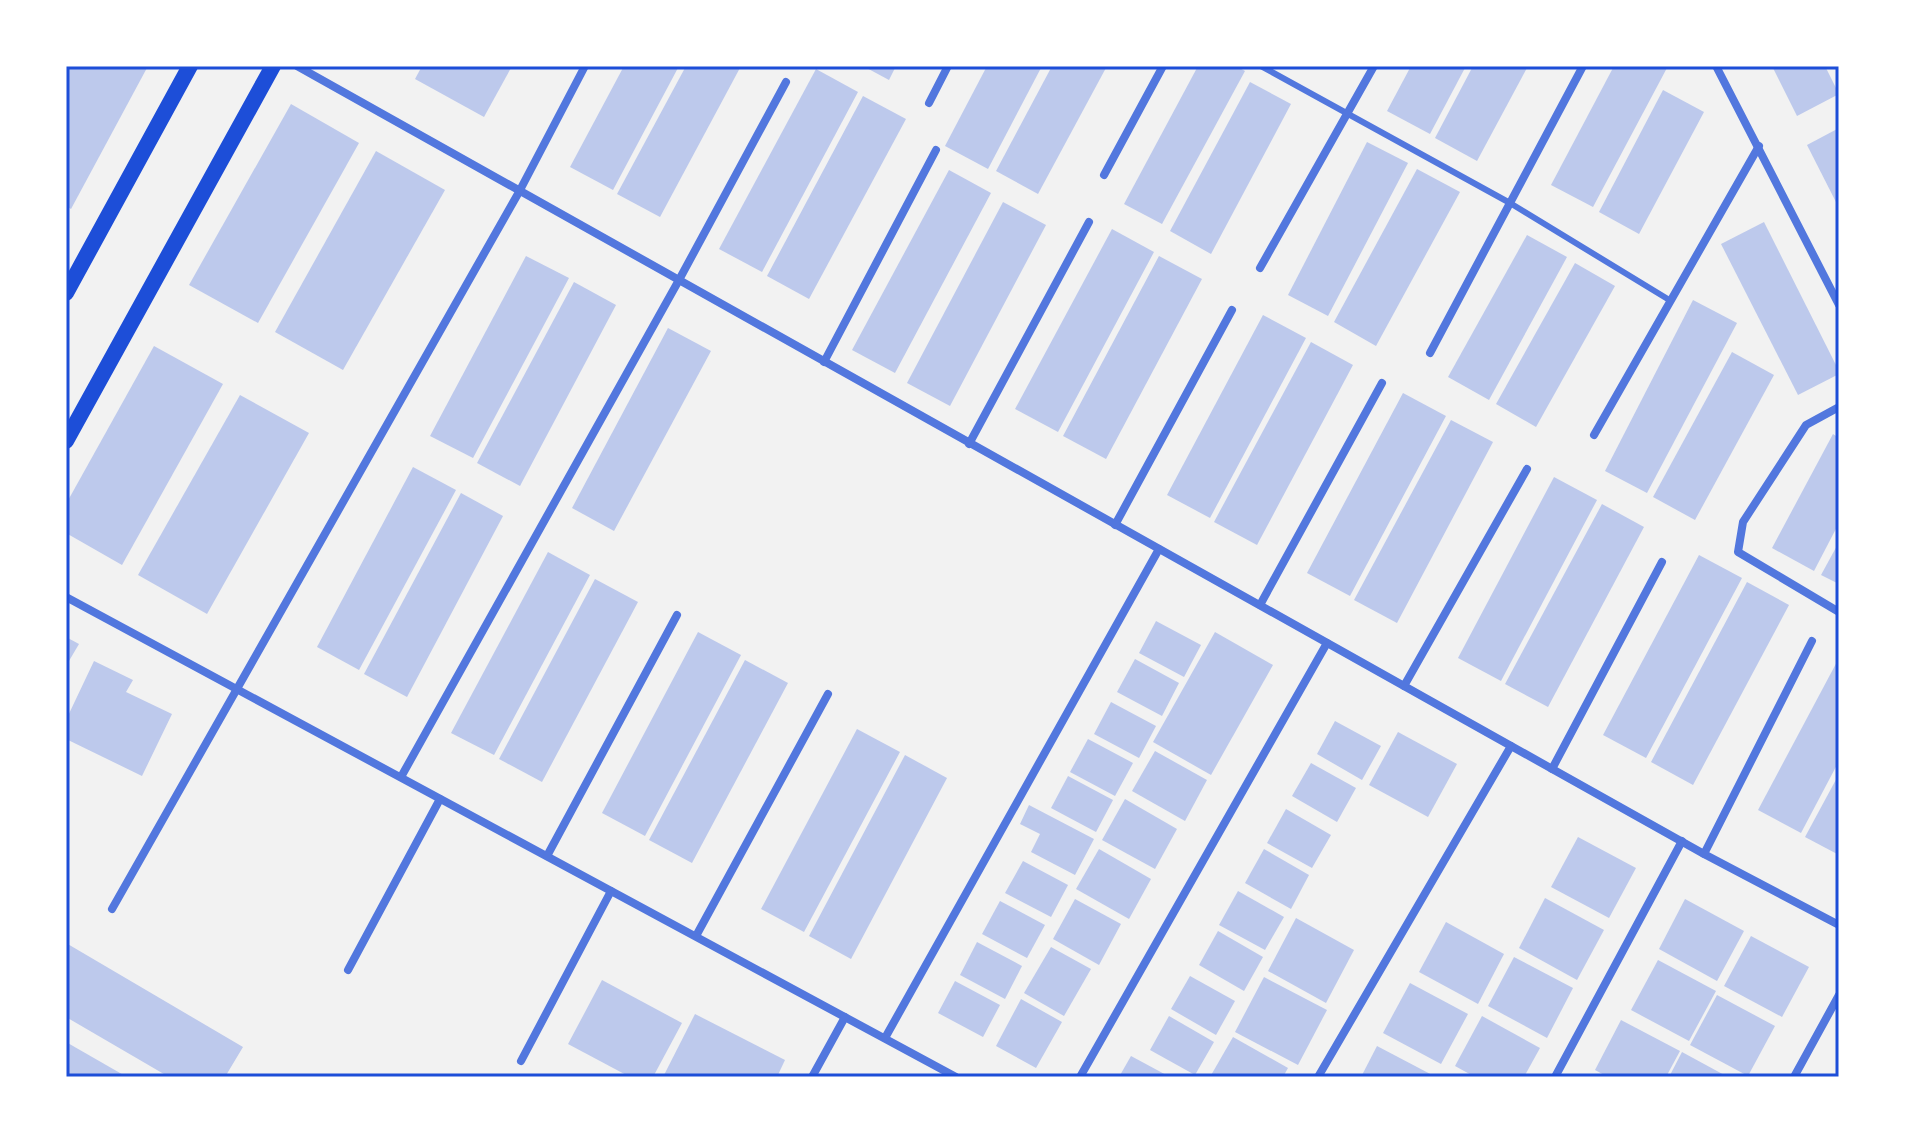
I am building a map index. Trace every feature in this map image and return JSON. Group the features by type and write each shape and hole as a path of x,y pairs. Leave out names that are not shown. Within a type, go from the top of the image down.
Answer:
{"main road":[{"path":"66,293 190,66"},
{"path":"66,441 273,66"}],"street":[{"path":"297,66 1704,854 1839,925"},
{"path":"112,909 519,192 585,66"},
{"path":"929,103 948,66"},
{"path":"1104,175 1163,66"},
{"path":"1260,268 1374,66"},
{"path":"1430,353 1583,66"},
{"path":"1716,66 1839,305"},
{"path":"401,777 786,82"},
{"path":"1594,435 1759,146"},
{"path":"824,362 936,150"},
{"path":"969,444 1089,222"},
{"path":"1115,525 1232,310"},
{"path":"1260,605 1382,383"},
{"path":"1839,407 1806,425 1743,522 1738,552 1839,612"},
{"path":"1404,686 1527,469"},
{"path":"885,1038 1159,549"},
{"path":"1552,769 1662,562"},
{"path":"66,597 956,1077"},
{"path":"547,856 677,615"},
{"path":"1704,854 1812,641"},
{"path":"1080,1077 1327,643"},
{"path":"696,936 828,694"},
{"path":"1318,1077 1511,746"},
{"path":"348,970 440,799"},
{"path":"1555,1077 1682,841"},
{"path":"521,1061 611,891"},
{"path":"1794,1077 1839,995"},
{"path":"812,1077 845,1017"}],"lane":[{"path":"1261,66 1510,203 1671,301"}],"building":[{"path":"66,66 148,66 71,209 66,206"},
{"path":"422,66 512,66 484,117 415,79"},
{"path":"624,66 679,66 613,190 570,167"},
{"path":"686,66 741,66 660,217 617,194"},
{"path":"863,66 896,66 889,80"},
{"path":"987,66 1042,66 988,169 945,146"},
{"path":"1052,66 1107,66 1038,194 996,171"},
{"path":"1198,66 1236,66 1245,71 1162,224 1124,204"},
{"path":"1411,66 1466,66 1430,134 1387,111"},
{"path":"1473,66 1528,66 1477,161 1435,138"},
{"path":"1614,66 1668,66 1593,207 1551,185"},
{"path":"1772,66 1825,66 1839,94 1797,116"},
{"path":"816,69 858,92 762,272 719,249"},
{"path":"1250,82 1291,104 1211,254 1170,231"},
{"path":"1663,90 1704,112 1639,234 1599,212"},
{"path":"863,96 906,119 809,299 767,276"},
{"path":"291,104 359,143 258,323 189,285"},
{"path":"1839,128 1839,208 1807,145"},
{"path":"1367,142 1408,163 1328,316 1288,295"},
{"path":"376,151 445,190 343,370 275,332"},
{"path":"1417,169 1460,192 1376,346 1334,322"},
{"path":"949,170 991,193 895,373 852,350"},
{"path":"1003,202 1046,225 950,406 907,383"},
{"path":"1764,222 1839,371 1839,374 1798,395 1721,244"},
{"path":"1112,229 1154,252 1058,432 1015,409"},
{"path":"1527,235 1567,257 1489,400 1448,377"},
{"path":"526,256 569,278 473,458 430,436"},
{"path":"1159,256 1202,279 1106,459 1063,436"},
{"path":"1575,263 1615,286 1536,427 1496,404"},
{"path":"574,282 616,305 520,486 477,463"},
{"path":"1693,300 1737,323 1647,493 1605,471"},
{"path":"1263,315 1306,338 1210,518 1167,495"},
{"path":"668,328 711,351 614,531 572,508"},
{"path":"1311,342 1353,365 1257,545 1214,522"},
{"path":"154,346 223,384 122,565 66,533 66,504"},
{"path":"1732,352 1774,375 1695,520 1653,497"},
{"path":"1403,393 1446,416 1350,596 1307,573"},
{"path":"240,395 309,433 207,614 138,575"},
{"path":"1451,420 1493,442 1397,623 1354,600"},
{"path":"1833,434 1839,438 1839,523 1814,571 1772,548"},
{"path":"413,467 456,490 359,670 317,647"},
{"path":"1554,477 1597,500 1501,681 1458,658"},
{"path":"461,493 503,516 407,697 364,674"},
{"path":"1602,504 1644,527 1548,707 1505,684"},
{"path":"1839,542 1839,584 1821,575"},
{"path":"548,552 590,575 494,755 451,733"},
{"path":"1699,555 1742,578 1646,758 1603,735"},
{"path":"595,579 638,602 542,782 499,759"},
{"path":"1747,582 1789,605 1693,785 1651,762"},
{"path":"1156,621 1201,645 1184,677 1139,653"},
{"path":"698,632 741,655 645,836 602,813"},
{"path":"1215,632 1273,665 1211,775 1153,742"},
{"path":"66,637 79,644 66,666"},
{"path":"1839,658 1839,761 1801,833 1758,810"},
{"path":"1135,659 1179,683 1162,716 1117,692"},
{"path":"745,660 788,683 692,863 649,840"},
{"path":"94,661 133,680 126,692 172,714 142,776 66,739 66,720"},
{"path":"1111,702 1156,726 1139,758 1094,734"},
{"path":"1335,721 1381,746 1362,780 1317,754"},
{"path":"857,729 900,752 804,932 761,909"},
{"path":"1398,732 1457,764 1428,817 1369,785"},
{"path":"1088,739 1133,763 1115,796 1070,772"},
{"path":"1155,751 1207,780 1185,821 1132,791"},
{"path":"905,755 947,778 851,959 809,936"},
{"path":"1311,763 1356,788 1337,822 1292,796"},
{"path":"1839,774 1839,855 1805,837"},
{"path":"1068,776 1113,800 1096,832 1051,808"},
{"path":"1125,799 1177,829 1155,869 1102,840"},
{"path":"1029,805 1094,839 1075,875 1031,852 1040,834 1020,824"},
{"path":"1286,809 1331,835 1312,868 1267,843"},
{"path":"1578,837 1636,868 1609,918 1551,887"},
{"path":"1099,849 1151,879 1129,919 1076,889"},
{"path":"1264,849 1309,875 1291,909 1245,883"},
{"path":"1023,861 1068,885 1051,917 1005,893"},
{"path":"1238,891 1284,917 1265,950 1219,925"},
{"path":"1545,898 1604,930 1577,980 1519,948"},
{"path":"1075,899 1121,924 1099,965 1053,939"},
{"path":"1685,899 1744,931 1717,981 1659,949"},
{"path":"1000,901 1045,925 1027,958 982,934"},
{"path":"1296,918 1354,950 1326,1003 1268,971"},
{"path":"1446,922 1504,954 1478,1004 1419,972"},
{"path":"1218,931 1263,957 1244,991 1199,965"},
{"path":"1751,936 1809,967 1782,1017 1724,986"},
{"path":"977,942 1022,966 1005,999 960,975"},
{"path":"66,943 243,1047 225,1077 169,1077 66,1017"},
{"path":"1051,947 1091,969 1064,1016 1024,993"},
{"path":"1514,957 1573,988 1547,1038 1488,1006"},
{"path":"1658,960 1716,991 1689,1041 1631,1010"},
{"path":"1190,976 1235,1001 1216,1035 1171,1009"},
{"path":"1264,977 1327,1010 1298,1065 1235,1032"},
{"path":"602,980 682,1023 653,1077 630,1077 568,1044"},
{"path":"955,981 1000,1005 983,1037 938,1013"},
{"path":"1410,983 1468,1014 1441,1064 1383,1033"},
{"path":"1717,995 1775,1026 1748,1076 1690,1045"},
{"path":"1021,999 1062,1022 1036,1068 996,1046"},
{"path":"695,1014 785,1060 777,1077 663,1077"},
{"path":"1169,1016 1214,1042 1195,1075 1150,1050"},
{"path":"1482,1016 1540,1048 1524,1077 1475,1077 1455,1066"},
{"path":"1621,1020 1680,1051 1666,1077 1608,1077 1595,1070"},
{"path":"1233,1037 1288,1068 1283,1077 1210,1077"},
{"path":"66,1042 127,1077 66,1077"},
{"path":"1377,1046 1436,1077 1361,1077"},
{"path":"1682,1052 1728,1077 1669,1077"},
{"path":"1131,1056 1170,1077 1119,1077"}]}
